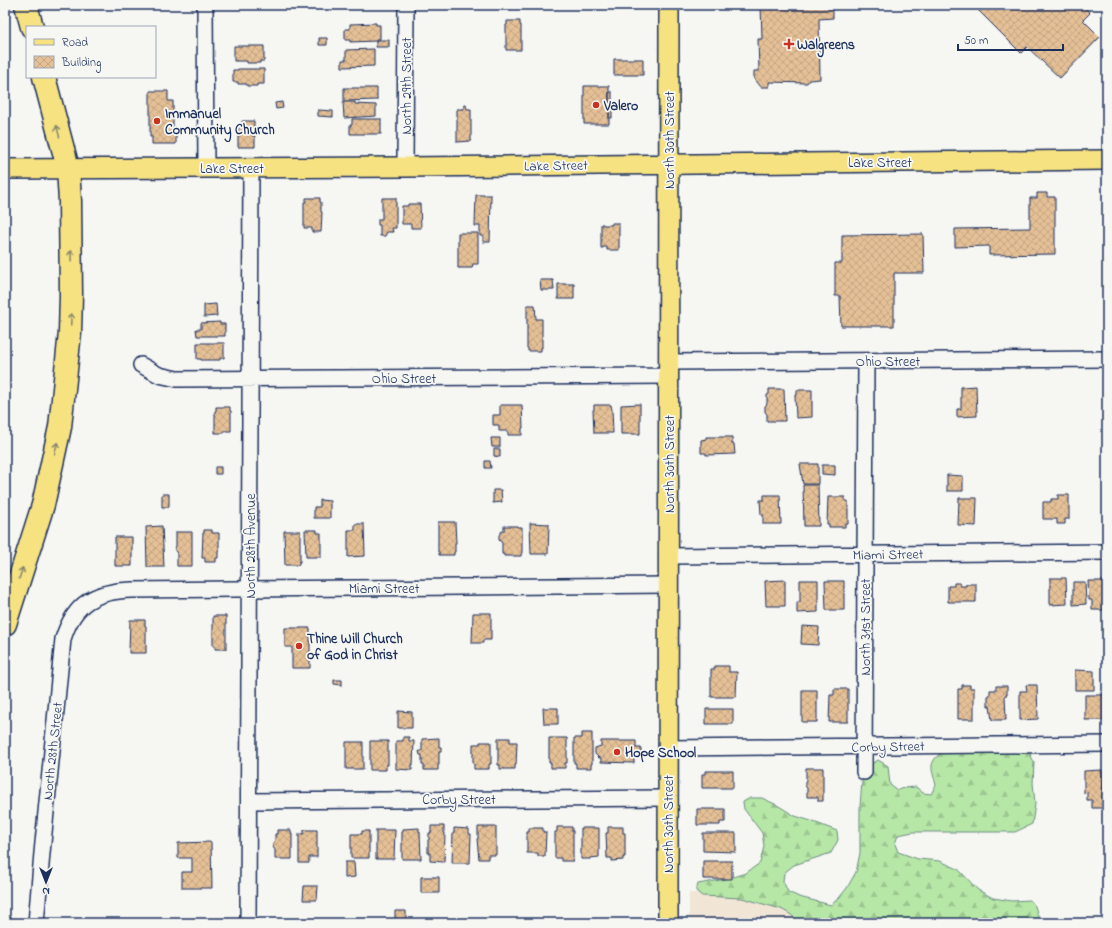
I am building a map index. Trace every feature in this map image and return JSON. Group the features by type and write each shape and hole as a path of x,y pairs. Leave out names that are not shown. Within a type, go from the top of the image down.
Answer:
{"highway":[{"path":"26,5 32,26"},
{"path":"5,624 43,505 60,427 69,343 71,312 70,201 68,168 44,78"}],"main road":[{"name":"North 30th Street","path":"668,923 668,585 670,369 669,5"},
{"name":"Lake Street","path":"10,169 405,167 1107,160"}],"street":[{"path":"205,5 206,168"},
{"name":"North 29th Street","path":"405,167 406,5"},
{"name":"North 28th Avenue","path":"248,923 251,168"},
{"name":"Ohio Street","path":"142,366 159,375 177,378 250,379 670,369 866,361 1107,359"},
{"name":"North 31st Street","path":"864,772 866,361"},
{"name":"Miami Street","path":"669,556 1107,552"},
{"name":"Miami Street","path":"101,594 111,591 124,590 668,585"},
{"name":"North 28th Street","path":"36,923 42,845 63,640 68,625 79,608 101,594"},
{"name":"Corby Street","path":"668,748 1107,744"},
{"name":"Corby Street","path":"249,801 669,798"}],"shaded area":[{"path":"689,893 772,894 840,923 689,923"}],"green space":[{"path":"1027,748 1034,762 1033,783 1035,804 1032,824 1015,832 913,832 898,835 895,844 898,852 918,859 940,861 958,869 978,890 993,898 1012,901 1030,900 1035,906 1040,923 800,923 790,914 781,909 742,898 702,896 696,891 698,884 726,879 746,873 760,863 764,846 762,833 744,809 743,802 750,798 762,798 795,816 837,831 838,840 831,853 794,865 784,873 783,881 788,892 799,897 831,905 847,888 856,872 860,853 860,806 862,782 867,767 878,760 888,766 890,785 897,790 916,787 923,793 931,794 936,785 932,771 932,763 942,752"}],"building":[{"path":"761,5 833,5 833,18 819,19 820,79 809,80 807,83 769,82 769,87 761,87 754,78 754,71 759,71 758,39 762,39"},
{"path":"973,5 1082,5 1090,13 1083,20 1100,37 1060,78 1027,47 1021,53"},
{"path":"507,21 520,21 521,50 506,50"},
{"path":"376,23 376,25 380,25 380,39 376,39 376,41 350,42 350,40 345,40 345,29 350,29 350,24"},
{"path":"319,38 327,38 327,45 319,45"},
{"path":"376,40 389,40 389,47 376,47"},
{"path":"234,46 264,46 264,61 260,61 260,63 247,63 247,61 234,61"},
{"path":"374,49 374,66 342,67 342,60 346,60 346,50"},
{"path":"614,59 643,59 643,75 614,75"},
{"path":"264,69 264,84 247,86 247,84 238,84 238,82 233,82 233,70"},
{"path":"584,86 609,86 609,124 584,124"},
{"path":"344,88 377,88 377,100 344,101"},
{"path":"150,91 168,91 168,101 173,101 173,135 176,135 176,144 152,144 152,137 150,137"},
{"path":"609,92 612,92 612,118 609,118"},
{"path":"282,102 283,108 276,109 275,103"},
{"path":"343,102 376,105 376,116 344,118"},
{"path":"464,105 466,105 467,109 471,109 471,141 457,142 457,109 464,109"},
{"path":"318,110 333,111 333,117 318,116"},
{"path":"352,119 381,119 381,134 350,134"},
{"path":"242,121 254,121 252,136 255,136 255,147 238,147 238,127 242,127"},
{"path":"1037,193 1047,193 1047,197 1055,197 1055,254 989,255 989,246 955,247 955,229 1030,228 1030,198 1037,198"},
{"path":"476,195 491,195 490,242 483,242 483,236 480,236 480,226 475,226"},
{"path":"306,198 320,198 322,212 321,232 312,232 312,228 304,228 304,202 306,202"},
{"path":"382,198 396,198 396,228 392,228 393,232 387,232 385,236 380,236 380,225 378,225 378,219 382,219"},
{"path":"408,204 420,204 421,228 411,228 411,224 402,224 402,206 408,206"},
{"path":"612,223 619,223 619,250 607,250 607,247 601,248 601,224 612,225"},
{"path":"458,233 478,233 478,264 473,264 472,268 458,268"},
{"path":"923,234 924,273 894,273 894,326 841,326 840,296 835,296 835,263 842,263 842,235"},
{"path":"540,280 553,280 554,290 541,290"},
{"path":"558,284 574,284 574,299 558,299"},
{"path":"216,304 217,316 204,317 204,305"},
{"path":"527,305 535,305 536,319 542,319 541,351 528,351 527,348"},
{"path":"220,322 220,324 225,324 225,336 197,336 196,329 201,329 201,323"},
{"path":"197,343 224,343 224,358 220,358 220,360 197,359"},
{"path":"976,386 977,416 957,417 957,409 961,409 961,387"},
{"path":"769,389 784,389 785,421 767,421 765,406 767,404"},
{"path":"797,390 812,390 812,417 796,418 795,395 797,395"},
{"path":"640,404 640,434 621,434 621,405"},
{"path":"500,405 522,405 522,435 508,435 508,431 499,431 499,425 493,425 493,415 500,415"},
{"path":"594,405 611,405 613,433 594,433"},
{"path":"216,407 230,407 231,431 215,433"},
{"path":"706,437 732,437 732,444 734,444 735,454 706,455 706,453 701,453 701,440 706,439"},
{"path":"491,438 500,438 500,447 492,447"},
{"path":"494,449 500,449 500,457 494,456"},
{"path":"485,461 490,461 491,468 485,468"},
{"path":"800,464 818,464 818,484 803,484"},
{"path":"822,465 835,465 835,475 822,474"},
{"path":"215,467 221,467 221,474 215,474"},
{"path":"947,475 963,476 963,491 947,491"},
{"path":"803,485 818,485 819,526 804,526"},
{"path":"493,490 501,490 502,502 493,503"},
{"path":"162,494 169,494 169,507 162,507"},
{"path":"764,495 780,495 781,524 763,524 763,514 761,514 760,500 764,500"},
{"path":"1058,495 1069,495 1069,519 1065,519 1065,524 1057,524 1057,519 1043,519 1043,502 1051,502 1051,499 1058,499"},
{"path":"828,497 845,497 845,501 848,501 848,524 845,524 845,527 829,527 829,524 827,524"},
{"path":"959,498 977,498 976,526 958,525"},
{"path":"320,500 330,501 330,518 314,518 314,507 320,507"},
{"path":"438,522 455,522 456,543 454,555 439,555"},
{"path":"530,523 549,524 548,554 531,554"},
{"path":"355,524 364,524 365,556 348,557 348,530 355,530"},
{"path":"162,526 164,567 147,567 146,527"},
{"path":"504,526 522,527 521,556 504,556 504,554 502,554 502,543 499,540 499,535 502,531 504,531"},
{"path":"204,530 212,530 212,533 219,533 219,551 216,562 205,562 205,558 202,558"},
{"path":"305,530 317,530 317,533 321,533 321,557 306,557"},
{"path":"284,531 300,531 299,565 285,565"},
{"path":"176,532 192,532 192,566 177,566 177,553 175,551"},
{"path":"115,537 132,537 132,566 115,566"},
{"path":"1050,578 1066,578 1067,604 1050,605"},
{"path":"785,580 785,606 766,606 765,581"},
{"path":"800,580 818,580 818,612 797,613 797,602 800,602"},
{"path":"825,581 844,581 844,610 826,610"},
{"path":"1088,581 1104,581 1104,610 1092,610 1092,600 1089,600"},
{"path":"1073,582 1085,582 1086,604 1073,605"},
{"path":"954,583 960,583 960,586 966,586 966,584 976,584 976,602 948,602 948,586 954,586"},
{"path":"473,613 491,613 491,640 483,640 483,643 472,643"},
{"path":"213,616 226,616 226,649 215,649 215,646 213,646"},
{"path":"130,620 145,620 146,653 129,653"},
{"path":"802,626 819,627 818,645 801,644"},
{"path":"285,628 310,628 310,668 292,668 292,647 285,647"},
{"path":"715,666 729,666 729,672 737,672 736,697 711,697 711,669 715,669"},
{"path":"1075,670 1094,671 1094,690 1075,690"},
{"path":"334,680 342,680 342,685 334,684"},
{"path":"962,685 970,685 970,688 974,688 974,719 958,719 958,689 962,689"},
{"path":"1026,685 1037,685 1038,719 1020,720 1020,691 1027,691"},
{"path":"996,686 1007,686 1007,695 1005,695 1006,720 992,720 990,706 988,706 988,696 990,695 990,690 996,690"},
{"path":"834,689 848,689 848,722 829,722 830,695 834,695"},
{"path":"802,690 817,690 817,722 802,722"},
{"path":"1085,695 1104,695 1104,720 1085,720"},
{"path":"543,708 558,708 558,724 544,724"},
{"path":"706,709 733,709 733,724 706,724"},
{"path":"398,711 412,712 412,728 398,728"},
{"path":"582,733 592,733 591,768 576,768 576,763 574,763 574,738 582,738"},
{"path":"403,737 409,737 409,741 414,741 412,770 396,769 396,741 403,741"},
{"path":"439,738 439,747 441,747 441,751 439,751 438,770 424,770 424,765 422,765 422,755 420,755 419,751 422,751 422,739"},
{"path":"498,738 510,738 510,742 517,742 515,769 500,769 500,765 498,765"},
{"path":"549,738 567,738 567,763 565,763 565,768 551,768 551,763 549,763"},
{"path":"370,741 388,741 388,765 386,765 386,770 370,770"},
{"path":"601,741 636,741 636,748 641,748 641,757 634,757 634,763 601,762 601,758 595,754 595,748 601,746"},
{"path":"346,742 363,742 363,769 346,769"},
{"path":"480,742 491,742 491,764 489,764 489,769 474,769 473,744 480,744"},
{"path":"806,768 823,768 823,801 818,801 818,797 807,797 807,788 805,786"},
{"path":"1102,770 1103,808 1092,808 1092,800 1087,800 1087,792 1084,793 1084,771"},
{"path":"705,771 733,771 733,788 702,788 702,774 705,774"},
{"path":"697,809 725,809 725,822 720,822 720,825 697,825"},
{"path":"431,826 444,826 444,862 430,861 430,853 428,853 428,840 429,833 431,833"},
{"path":"478,827 496,827 496,855 488,855 488,859 479,859 477,839"},
{"path":"557,827 572,827 573,861 561,861 561,858 555,858 555,832 557,832"},
{"path":"608,827 623,827 623,833 625,833 625,857 623,857 623,860 612,861 612,858 607,858 606,833 608,833"},
{"path":"419,828 421,859 402,859 403,829"},
{"path":"454,828 469,829 469,834 471,834 470,863 452,863"},
{"path":"529,828 543,828 543,832 546,832 545,856 538,856 538,853 527,853 527,832 529,832"},
{"path":"581,828 599,828 599,857 581,859"},
{"path":"277,830 291,830 292,859 275,859 273,843"},
{"path":"304,830 317,830 317,857 309,857 309,863 299,863 299,834 304,834"},
{"path":"376,830 395,830 394,859 376,859"},
{"path":"362,831 369,831 369,858 351,858 351,834 362,834"},
{"path":"703,833 736,833 736,852 703,851"},
{"path":"211,842 212,888 182,888 182,872 192,872 192,858 178,858 178,843"},
{"path":"703,861 732,861 732,879 703,879"},
{"path":"345,862 354,862 355,877 345,878"},
{"path":"421,877 439,877 439,893 421,893"},
{"path":"304,886 318,886 317,900 303,900"},
{"path":"395,911 406,911 406,923 395,923"}],"place":[{"name":"Walgreens","path":"789,44"},
{"name":"Valero","path":"596,105"},
{"name":"Immanuel Community Church","path":"157,121"},
{"name":"Thine Will Church of God in Christ","path":"299,646"},
{"name":"Hope School","path":"617,752"}]}
